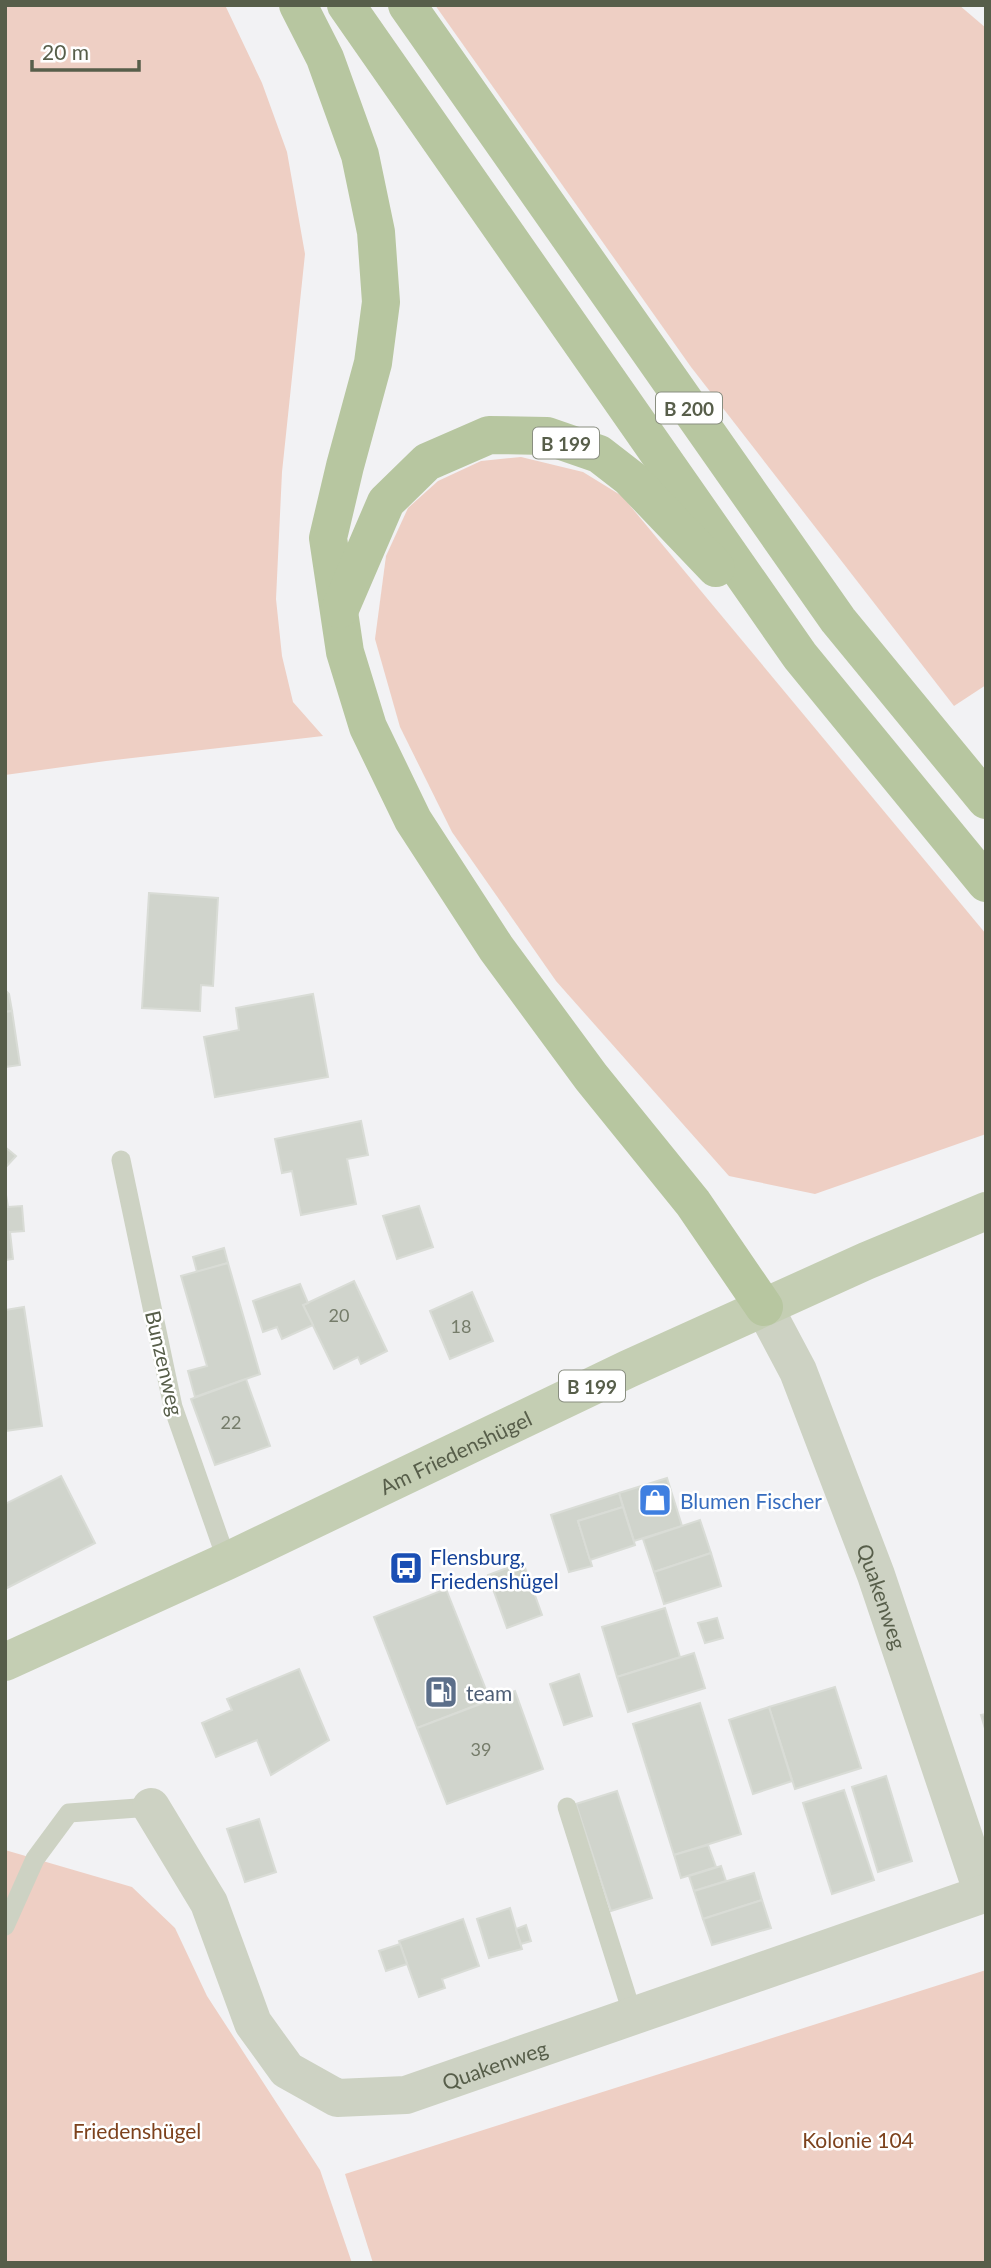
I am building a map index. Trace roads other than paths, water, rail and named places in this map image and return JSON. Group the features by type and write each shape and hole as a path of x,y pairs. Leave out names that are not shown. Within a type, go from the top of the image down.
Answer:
{"highway":[{"path":"298,5 325,58 360,155 376,232 381,302 373,363 328,538 340,609"},
{"name":"B 200","path":"346,5 800,656"},
{"name":"B 200","path":"407,5 838,620 986,800"},
{"name":"B 199","path":"764,1307 693,1203 591,1077 496,948 413,820 368,727 345,652 340,609 386,502 427,462 489,436 547,436 599,454 630,478 800,656 986,883"}],"main road":[{"name":"Am Friedenshügel","path":"5,1662 227,1561 628,1368 986,1211"}],"street":[{"name":"Quakenweg","path":"151,1807 209,1903 253,2023 287,2070 337,2098 407,2095 984,1893 876,1576 798,1371 764,1307"}],"lane":[{"name":"Bunzenweg","path":"121,1160 173,1407 227,1561"},
{"path":"5,1926 35,1858 69,1813 151,1807"},
{"path":"567,1807 633,2016"}],"place":[{"name":"Blumen Fischer","path":"655,1500"},
{"name":"Flensburg, Friedenshügel","path":"406,1568"},
{"name":"team","path":"441,1692"}],"park label":[{"name":"Friedenshügel","path":"137,2130"},
{"name":"Kolonie 104","path":"858,2139"}]}
